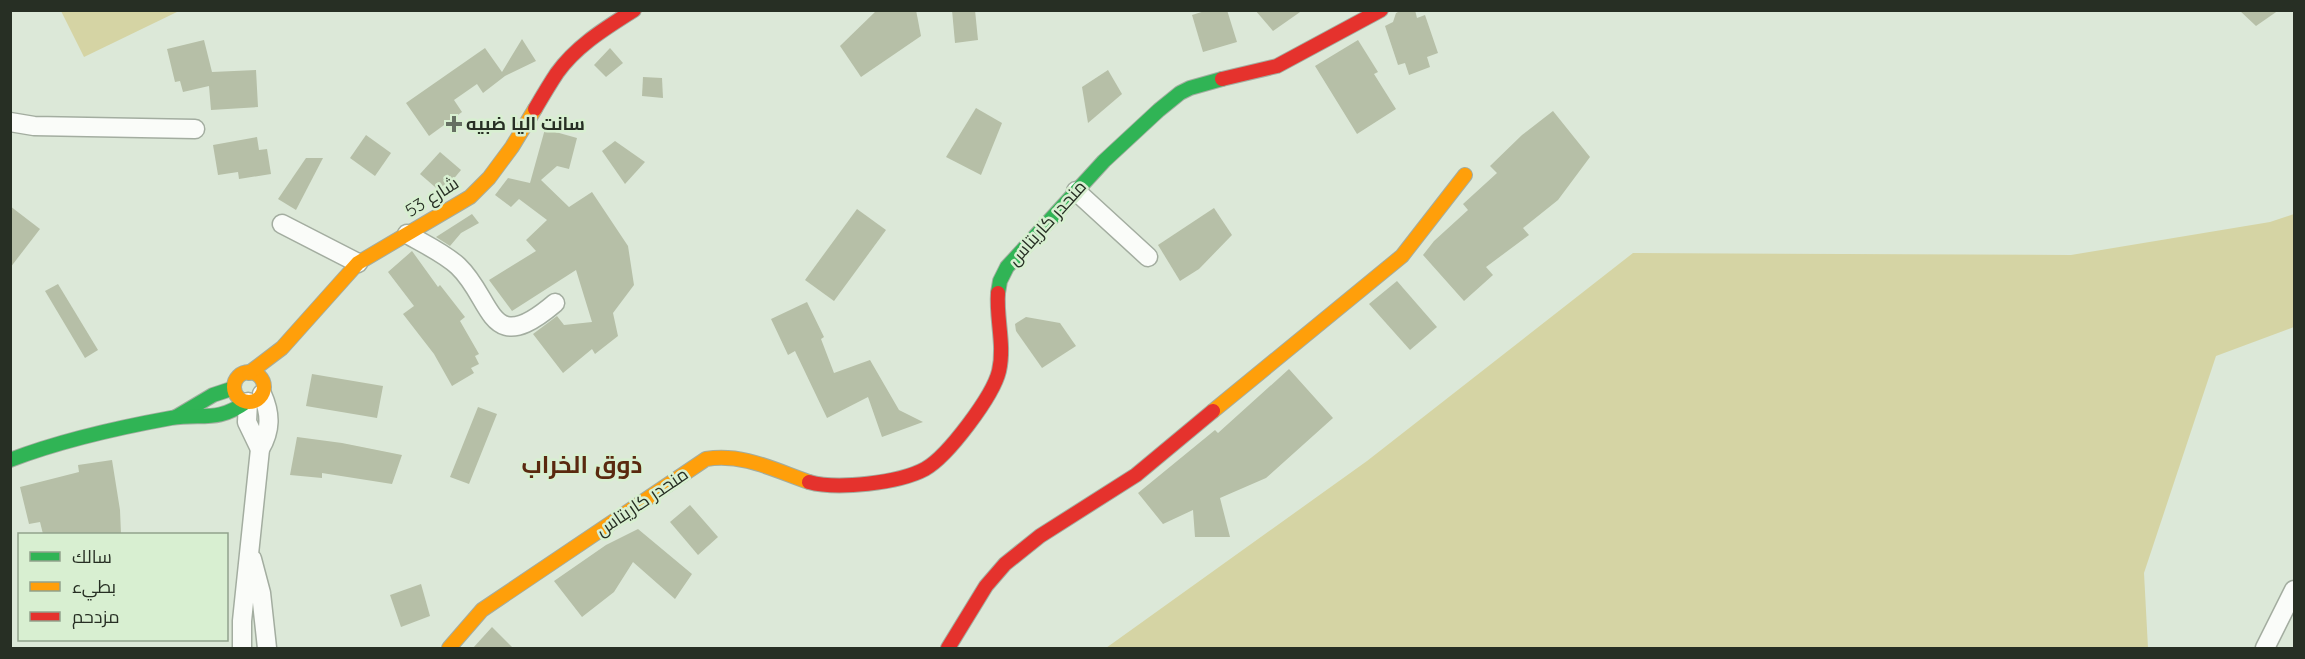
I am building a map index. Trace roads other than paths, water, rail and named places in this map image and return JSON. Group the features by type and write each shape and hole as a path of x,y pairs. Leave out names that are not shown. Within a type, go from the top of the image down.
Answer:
{"street":[{"name":"شارع 53","path":"249,373 282,348 358,263 470,197 489,178 512,147 558,72 569,59 596,34 634,10"},
{"name":"منحدر كاريتاس","path":"449,648 482,610 706,459 737,456 811,483 834,486 906,476 929,467 940,458 985,400 999,374 1001,338 996,292 1007,267 1120,145 1182,92 1195,86 1239,77 1276,66 1322,44 1382,10"},
{"path":"10,122 34,126 195,129"},
{"path":"948,648 986,586 1005,564 1040,536 1136,475 1401,256 1465,175"},
{"path":"1076,191 1148,257"},
{"path":"282,224 358,263"},
{"path":"407,234 457,266 496,320 513,326 525,323 540,316 555,303"},
{"name":"شارع 53","path":"255,397 276,370 282,348"},
{"path":"242,648 242,621 260,449 269,427 267,404 255,397 240,399 234,388 238,377 249,373 261,379 255,397 248,422 260,449"},
{"path":"175,418 213,395 234,388"},
{"path":"215,418 233,412 255,397"},
{"path":"10,460 37,449 74,439 175,418 215,418 248,422"},
{"path":"250,552 261,593 267,648"},
{"path":"2265,648 2295,590"}],"place":[{"name":"سانت اليا ضبيه","path":"454,124"}],"district":[{"name":"ذوق الخراب","path":"582,465"}]}
